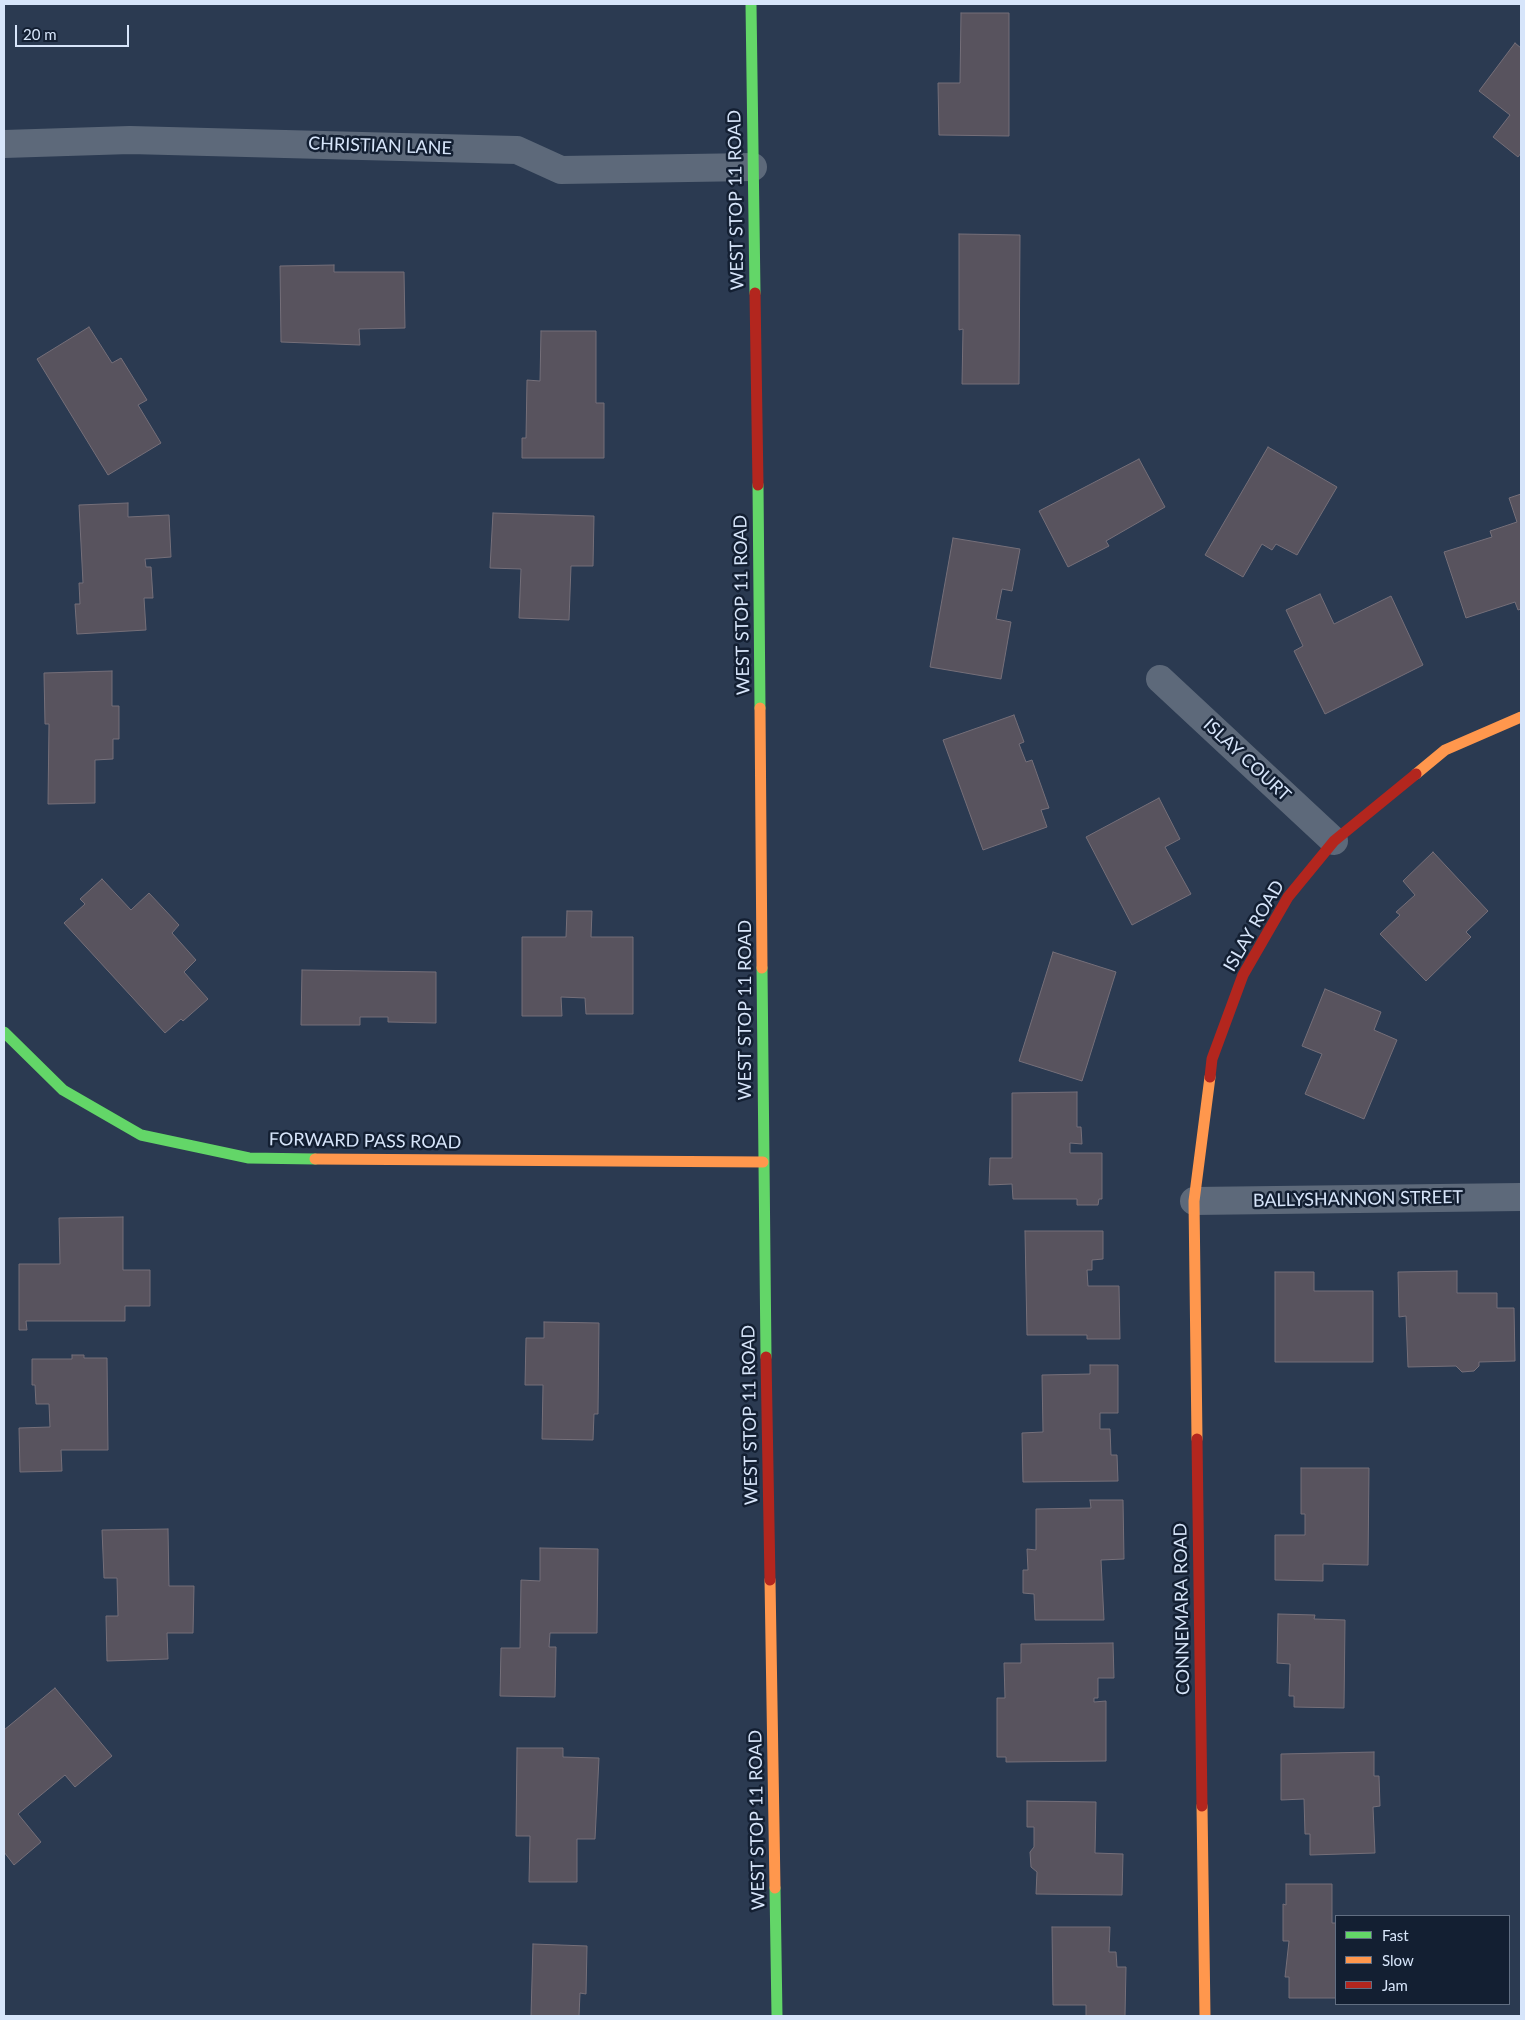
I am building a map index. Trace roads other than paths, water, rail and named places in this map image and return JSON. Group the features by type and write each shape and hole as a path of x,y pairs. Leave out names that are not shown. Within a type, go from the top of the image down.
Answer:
{"street":[{"name":"WEST STOP 11 ROAD","path":"751,4 760,674 763,1162 777,2016"},
{"name":"CHRISTIAN LANE","path":"4,144 130,140 517,150 561,170 753,167"},
{"name":"ISLAY COURT","path":"1160,678 1334,841"},
{"name":"ISLAY ROAD","path":"1194,1201 1212,1059 1243,975 1288,897 1334,841 1445,750 1521,718"},
{"name":"FORWARD PASS ROAD","path":"6,1040 62,1090 142,1134 249,1158 763,1162"},
{"name":"BALLYSHANNON STREET","path":"1194,1201 1521,1197"},
{"name":"CONNEMARA ROAD","path":"1194,1201 1205,2016"}]}
